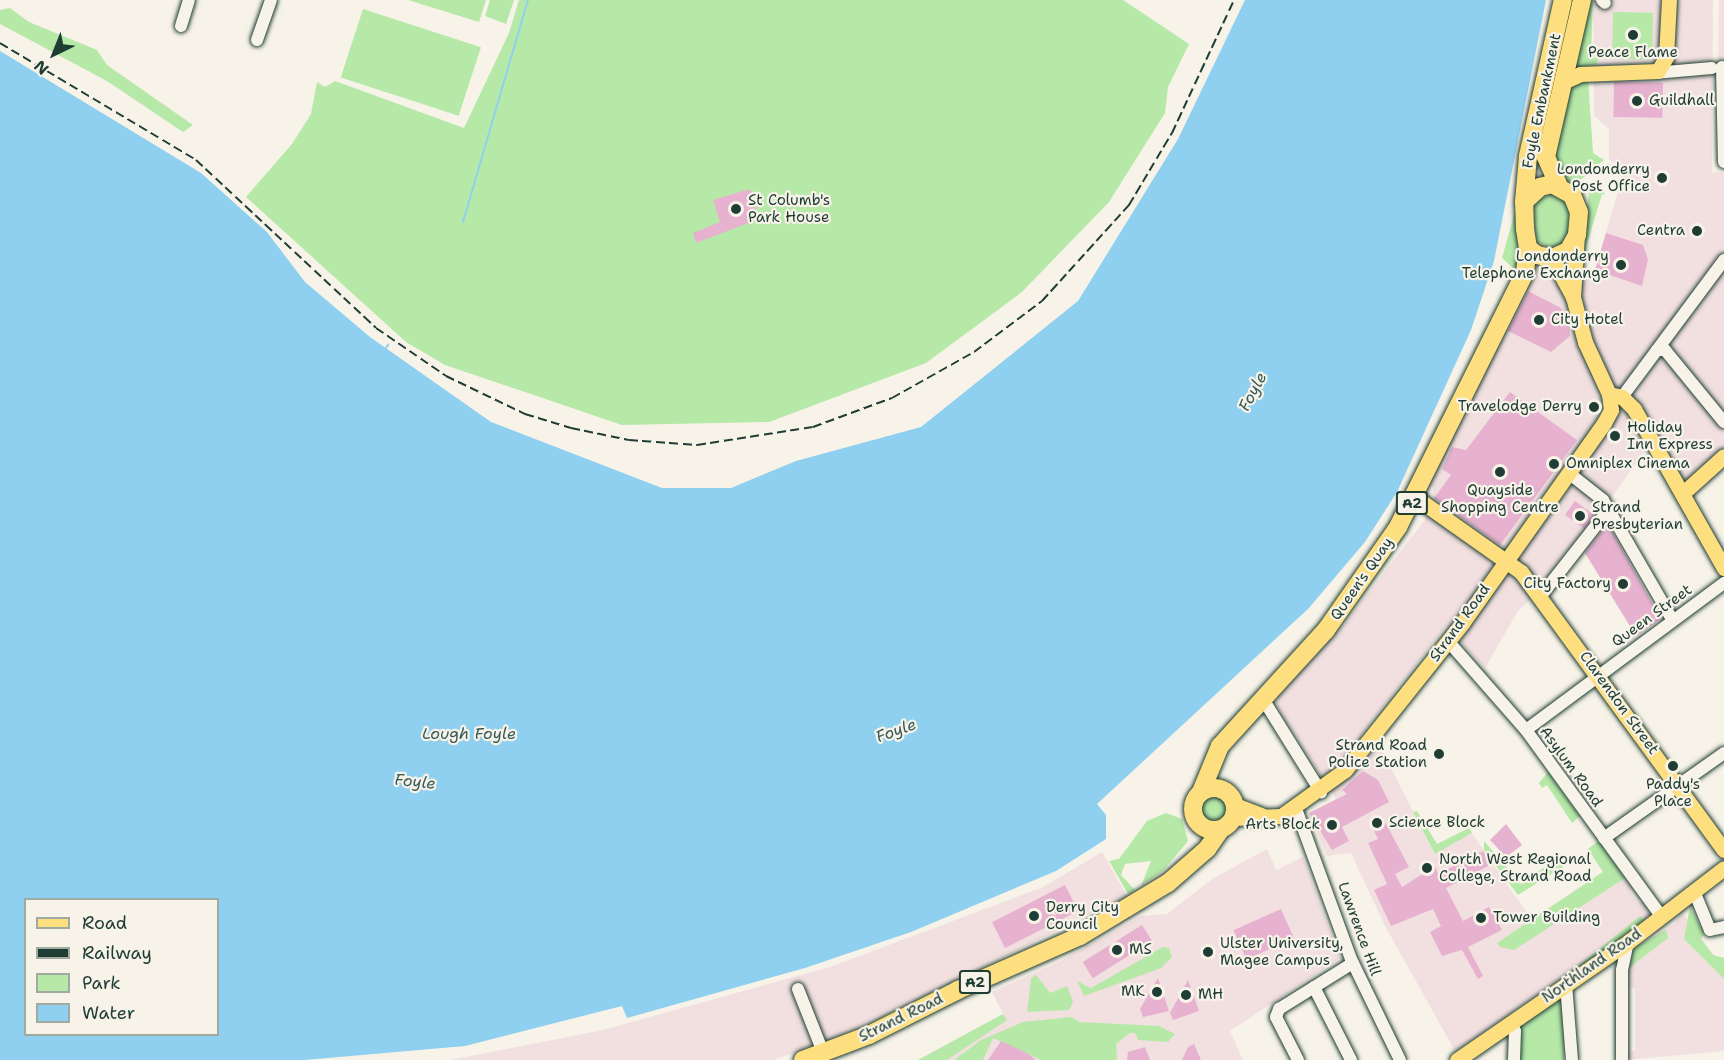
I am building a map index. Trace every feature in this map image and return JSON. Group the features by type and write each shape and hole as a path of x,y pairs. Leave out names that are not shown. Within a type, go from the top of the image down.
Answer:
{"highway":[{"name":"Foyle Embankment","path":"1524,202 1528,156 1563,0"},
{"name":"Foyle Embankment","path":"1558,184 1546,164 1555,104 1582,0"},
{"path":"1524,202 1540,187 1558,184 1577,203 1577,235"},
{"name":"A2","path":"1524,202 1528,248"},
{"name":"A2","path":"1549,258 1568,251 1577,235"},
{"path":"1528,248 1549,258"},
{"name":"Queen's Quay","path":"1201,792 1220,746 1333,621 1415,497 1525,272 1528,248"},
{"name":"Queen's Quay","path":"1525,272 1549,258"},
{"name":"Queen's Quay","path":"1229,811 1223,771 1231,735"},
{"path":"1198,823 1229,811 1215,788 1201,792"},
{"name":"A2","path":"1186,868 1198,823 1193,806 1201,792"},
{"name":"Strand Road","path":"802,1060 823,1053 1080,936 1186,868 1229,811"}],"main road":[{"path":"1561,83 1580,74 1654,73 1666,57 1669,0"},
{"path":"1555,104 1580,74"},
{"path":"1573,297 1577,235"},
{"path":"1549,258 1573,297 1585,342 1615,396 1634,409 1724,568"},
{"path":"1615,396 1611,410 1634,409"},
{"name":"Strand Road","path":"1229,811 1270,818 1321,792 1345,770 1448,641 1570,474 1611,410"},
{"path":"1683,493 1724,456"},
{"name":"Clarendon Street","path":"1415,497 1507,561 1540,597 1724,850"},
{"name":"Northland Road","path":"1457,1060 1628,942 1724,868"}],"street":[{"path":"181,26 189,0"},
{"path":"257,40 271,0"},
{"path":"1666,57 1678,73"},
{"path":"1654,73 1678,73 1719,67 1724,162"},
{"path":"1615,396 1657,350 1724,260"},
{"path":"1657,350 1665,350 1724,422"},
{"path":"1570,474 1609,509 1672,620"},
{"path":"1540,597 1609,509"},
{"name":"Queen Street","path":"1526,730 1724,583"},
{"name":"Asylum Road","path":"1448,641 1526,730 1662,917"},
{"path":"1263,699 1321,792"},
{"path":"1604,838 1724,753"},
{"name":"Lawrence Hill","path":"1295,806 1353,963 1400,1060"},
{"path":"1694,891 1710,930 1724,927"},
{"path":"1622,1060 1622,970 1628,942"},
{"path":"1298,1060 1276,1017 1279,1009 1353,963"},
{"path":"1566,984 1572,1060"},
{"path":"1314,987 1351,1060"},
{"path":"798,989 823,1053"},
{"path":"1510,1023 1515,1031 1514,1060"}],"shaded area":[{"path":"1593,0 1713,0 1712,172 1724,173 1724,452 1686,487 1653,439 1601,512 1661,619 1636,636 1583,549 1518,611 1485,668 1446,626 1343,758 1360,771 1379,744 1434,853 1472,833 1531,919 1603,872 1588,849 1599,841 1632,887 1630,892 1637,902 1643,902 1653,915 1455,1051 1385,926 1351,853 1327,856 1309,813 1336,799 1277,706 1277,696 1343,626 1424,521 1433,500 1433,487 1428,485 1527,278 1537,268 1595,270 1624,171 1609,159 1609,129 1594,116"},
{"path":"1719,0 1724,0 1724,168 1717,167"},
{"name":"Ulster University, Magee Campus","path":"1267,849 1276,870 1303,857 1340,958 1230,1031 1243,1060 918,1060 1003,1014 992,992 1059,962 1141,916 1167,914 1212,879"},
{"path":"1102,852 1127,896 864,1026 774,1060 450,1060 603,1030 830,967 1043,887"},
{"path":"1682,913 1724,969 1724,1051 1626,1060 1626,1052 1635,1051 1635,988 1625,987 1625,973 1636,947 1673,925"}],"green space":[{"path":"408,0 486,0 479,22"},
{"path":"490,0 514,0 506,24 485,16"},
{"path":"519,0 1123,0 1189,44 1168,87 1165,113 1109,202 1022,292 926,363 769,422 622,425 445,365 406,342 246,197 292,144 311,114 317,82 325,87 335,81 464,128 509,33"},
{"path":"1587,0 1593,0 1591,58 1598,58 1597,64 1566,76"},
{"path":"10,8 29,22 97,50 107,65 193,125 183,132 107,81 0,24 0,10"},
{"path":"363,9 481,47 459,116 341,77"},
{"path":"1613,12 1653,13 1652,60 1612,59"},
{"path":"1588,78 1593,153 1604,160 1578,182 1565,181 1553,168 1566,93 1577,80"},
{"path":"1599,184 1605,195 1602,194 1581,264 1589,191"},
{"path":"1553,193 1562,196 1570,209 1569,235 1563,245 1551,249 1536,241 1533,211 1536,202"},
{"path":"1520,194 1519,264 1513,268 1502,258"},
{"path":"1548,772 1580,816 1572,823 1547,785 1542,788 1539,783"},
{"path":"1214,795 1224,799 1228,809 1224,819 1214,823 1204,819 1200,809 1204,799"},
{"path":"1417,811 1437,844 1469,828 1472,833 1435,854 1413,812"},
{"path":"1166,813 1182,819 1188,841 1164,870 1141,886 1151,861 1125,864 1121,875 1135,890 1128,894 1109,861 1119,859 1147,821"},
{"path":"1484,841 1521,884 1546,866 1569,863 1518,895 1484,850"},
{"path":"1599,841 1625,878 1514,950 1500,947 1497,943 1603,872 1588,849"},
{"path":"1690,906 1704,934 1701,939 1713,955 1724,958 1724,979 1684,939"},
{"path":"1640,916 1644,921 1578,974 1575,969"},
{"path":"1666,930 1668,938 1625,971 1626,958 1636,947"},
{"path":"1163,947 1169,948 1172,957 1161,968 1084,996 1077,981 1091,988"},
{"path":"1036,975 1050,993 1067,986 1073,1002 1069,1010 1027,1012 1031,978"},
{"path":"1557,998 1563,1000 1564,1060 1519,1060 1520,1023"},
{"path":"1003,1014 1007,1020 947,1060 918,1060"},
{"path":"1071,1017 1080,1022 1159,1026 1175,1034 1168,1042 1138,1040 1135,1033 1130,1033 1116,1044 1117,1060 1041,1060 993,1038 983,1060 954,1060 981,1040 1023,1022"}],"water":[{"name":"Lough Foyle","path":"1245,0 1546,0 1494,261 1471,330 1397,492 1365,542 1308,609 1097,804 1106,815 1106,839 1056,871 911,932 805,968 627,1018 622,1006 465,1046 305,1060 0,1060 0,51 201,173 267,232 305,282 370,337 491,422 662,488 731,488 796,461 921,427 1078,301 1178,139"}],"building":[{"name":"Guildhall","path":"1614,82 1663,83 1662,118 1613,117"},
{"name":"St Columb's Park House","path":"750,189 759,219 696,243 693,233 720,222 713,200"},
{"name":"Londonderry Telephone Exchange","path":"1606,233 1643,245 1648,259 1642,286 1595,270"},
{"name":"City Hotel","path":"1528,291 1561,308 1569,322 1570,336 1551,352 1508,331"},
{"name":"Quayside Shopping Centre","path":"1510,392 1577,440 1500,545 1434,498 1451,475 1442,469 1452,447 1466,450"},
{"name":"Strand Presbyterian","path":"1575,501 1594,515 1584,529 1565,515"},
{"name":"City Factory","path":"1608,524 1661,619 1636,636 1585,553"},
{"path":"1363,771 1378,780 1389,802 1342,827 1349,841 1332,850 1309,813 1347,794 1342,790"},
{"name":"Tower Building","path":"1383,818 1409,867 1395,874 1402,887 1435,866 1438,874 1483,851 1490,865 1446,888 1463,921 1489,907 1502,930 1468,947 1483,976 1478,979 1462,950 1442,956 1430,932 1441,926 1433,909 1391,926 1374,890 1387,884 1368,843 1378,839 1371,825"},
{"path":"1506,824 1522,845 1506,857 1490,840"},
{"name":"Derry City Council","path":"1065,885 1078,911 1005,948 992,922"},
{"path":"1281,909 1294,938 1247,959 1233,930"},
{"name":"MS","path":"1142,925 1152,941 1093,978 1083,962"},
{"name":"MK","path":"1158,978 1169,1011 1143,1017 1140,1009"},
{"name":"MH","path":"1188,980 1199,1011 1173,1020 1170,1013"},
{"path":"1001,1041 1027,1053 1036,1060 988,1060"},
{"path":"1194,1044 1201,1060 1182,1060 1188,1047"},
{"path":"1145,1047 1150,1060 1127,1060 1128,1052"}],"waterway":[{"path":"463,222 528,0"}],"railway":[{"path":"0,43 196,160 376,328 446,376 525,414 571,428 629,440 697,445 813,427 892,398 974,352 1042,301 1129,205 1172,133 1234,0"}],"place":[{"name":"Peace Flame","path":"1633,35"},
{"name":"Guildhall","path":"1637,101"},
{"name":"Londonderry Post Office","path":"1662,178"},
{"name":"St Columb's Park House","path":"736,209"},
{"name":"Centra","path":"1697,231"},
{"name":"Londonderry Telephone Exchange","path":"1621,265"},
{"name":"City Hotel","path":"1539,320"},
{"name":"Travelodge Derry","path":"1594,407"},
{"name":"Holiday Inn Express","path":"1615,436"},
{"name":"Omniplex Cinema","path":"1554,464"},
{"name":"Quayside Shopping Centre","path":"1500,472"},
{"name":"Strand Presbyterian","path":"1580,516"},
{"name":"City Factory","path":"1623,584"},
{"name":"Strand Road Police Station","path":"1439,754"},
{"name":"Paddy's Place","path":"1673,766"},
{"name":"Science Block","path":"1377,823"},
{"name":"Arts Block","path":"1332,825"},
{"name":"North West Regional College, Strand Road","path":"1427,868"},
{"name":"Derry City Council","path":"1034,916"},
{"name":"Tower Building","path":"1481,918"},
{"name":"MS","path":"1117,950"},
{"name":"Ulster University, Magee Campus","path":"1208,952"},
{"name":"MK","path":"1157,992"},
{"name":"MH","path":"1186,995"}],"water label":[{"name":"Foyle","path":"1253,392"},
{"name":"Foyle","path":"896,731"},
{"name":"Foyle","path":"415,782"}]}
